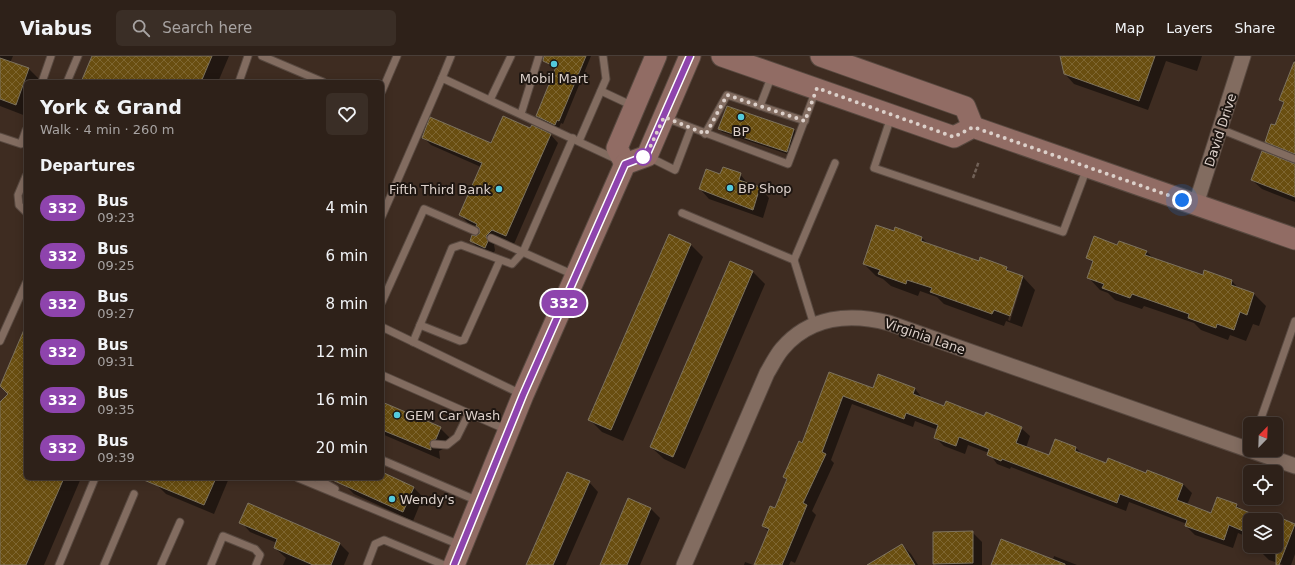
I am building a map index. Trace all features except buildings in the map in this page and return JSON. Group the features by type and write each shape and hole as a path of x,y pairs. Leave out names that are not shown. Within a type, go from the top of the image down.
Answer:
{"main road":[{"path":"625,164 617,148 656,56"},
{"path":"454,565 523,395 625,164 646,156 690,56"},
{"path":"722,56 954,137 973,127 1295,239"},
{"path":"824,56 965,107 973,127"}],"street":[{"name":"David Drive","path":"1196,204 1244,56"},
{"name":"Virginia Lane","path":"684,565 767,373 782,349 799,334 814,325 832,319 853,317 870,318 1243,447"},
{"name":"Virginia Lane","path":"1271,457 1295,466"}],"lane":[{"path":"43,80 51,56"},
{"path":"68,80 78,56"},
{"path":"240,80 248,56"},
{"path":"262,56 318,80"},
{"path":"384,86 396,58 388,56"},
{"path":"385,202 451,56"},
{"path":"490,100 511,56"},
{"path":"521,114 539,56"},
{"path":"413,342 452,248 461,245 512,264 524,252 576,139 606,79 603,56"},
{"path":"760,106 773,73"},
{"path":"442,78 576,139 625,164"},
{"path":"664,117 788,164 817,88"},
{"path":"601,91 634,106"},
{"path":"706,134 727,95 805,121"},
{"path":"892,115 874,168 1063,232 1088,167"},
{"path":"646,156 675,170 691,128"},
{"path":"1220,130 1295,159"},
{"path":"0,137 21,144 24,136"},
{"path":"814,325 794,260 835,163"},
{"path":"24,181 18,195 19,205 24,210"},
{"path":"384,298 424,208 475,231"},
{"path":"682,213 794,260"},
{"path":"491,238 576,276"},
{"path":"420,325 460,342 464,340 500,260"},
{"path":"0,341 24,287"},
{"path":"1261,417 1295,321"},
{"path":"384,328 523,395"},
{"path":"384,376 509,431"},
{"path":"434,444 447,445 457,437 469,413"},
{"path":"384,461 480,502"},
{"path":"384,466 391,464"},
{"path":"59,565 94,480"},
{"path":"303,480 462,546"},
{"path":"319,480 359,503"},
{"path":"104,565 134,494"},
{"path":"161,565 180,522"},
{"path":"211,565 223,536 255,549 260,555 256,565"},
{"path":"367,565 375,544 384,540 444,565"}],"path":[{"path":"973,178 979,161"}],"bus line":[{"name":"332","path":"454,565 523,395 625,164 646,156 690,56"}],"place":[{"name":"Mobil Mart","path":"554,64"},
{"name":"BP","path":"741,117"},
{"name":"BP Shop","path":"730,188"},
{"name":"Fifth Third Bank","path":"499,189"},
{"name":"GEM Car Wash","path":"397,415"},
{"name":"Wendy's","path":"392,499"}],"route":[{"path":"643,157 646,156 664,117 706,134 727,95 805,121 817,88 954,137 973,127 1182,200"}]}
